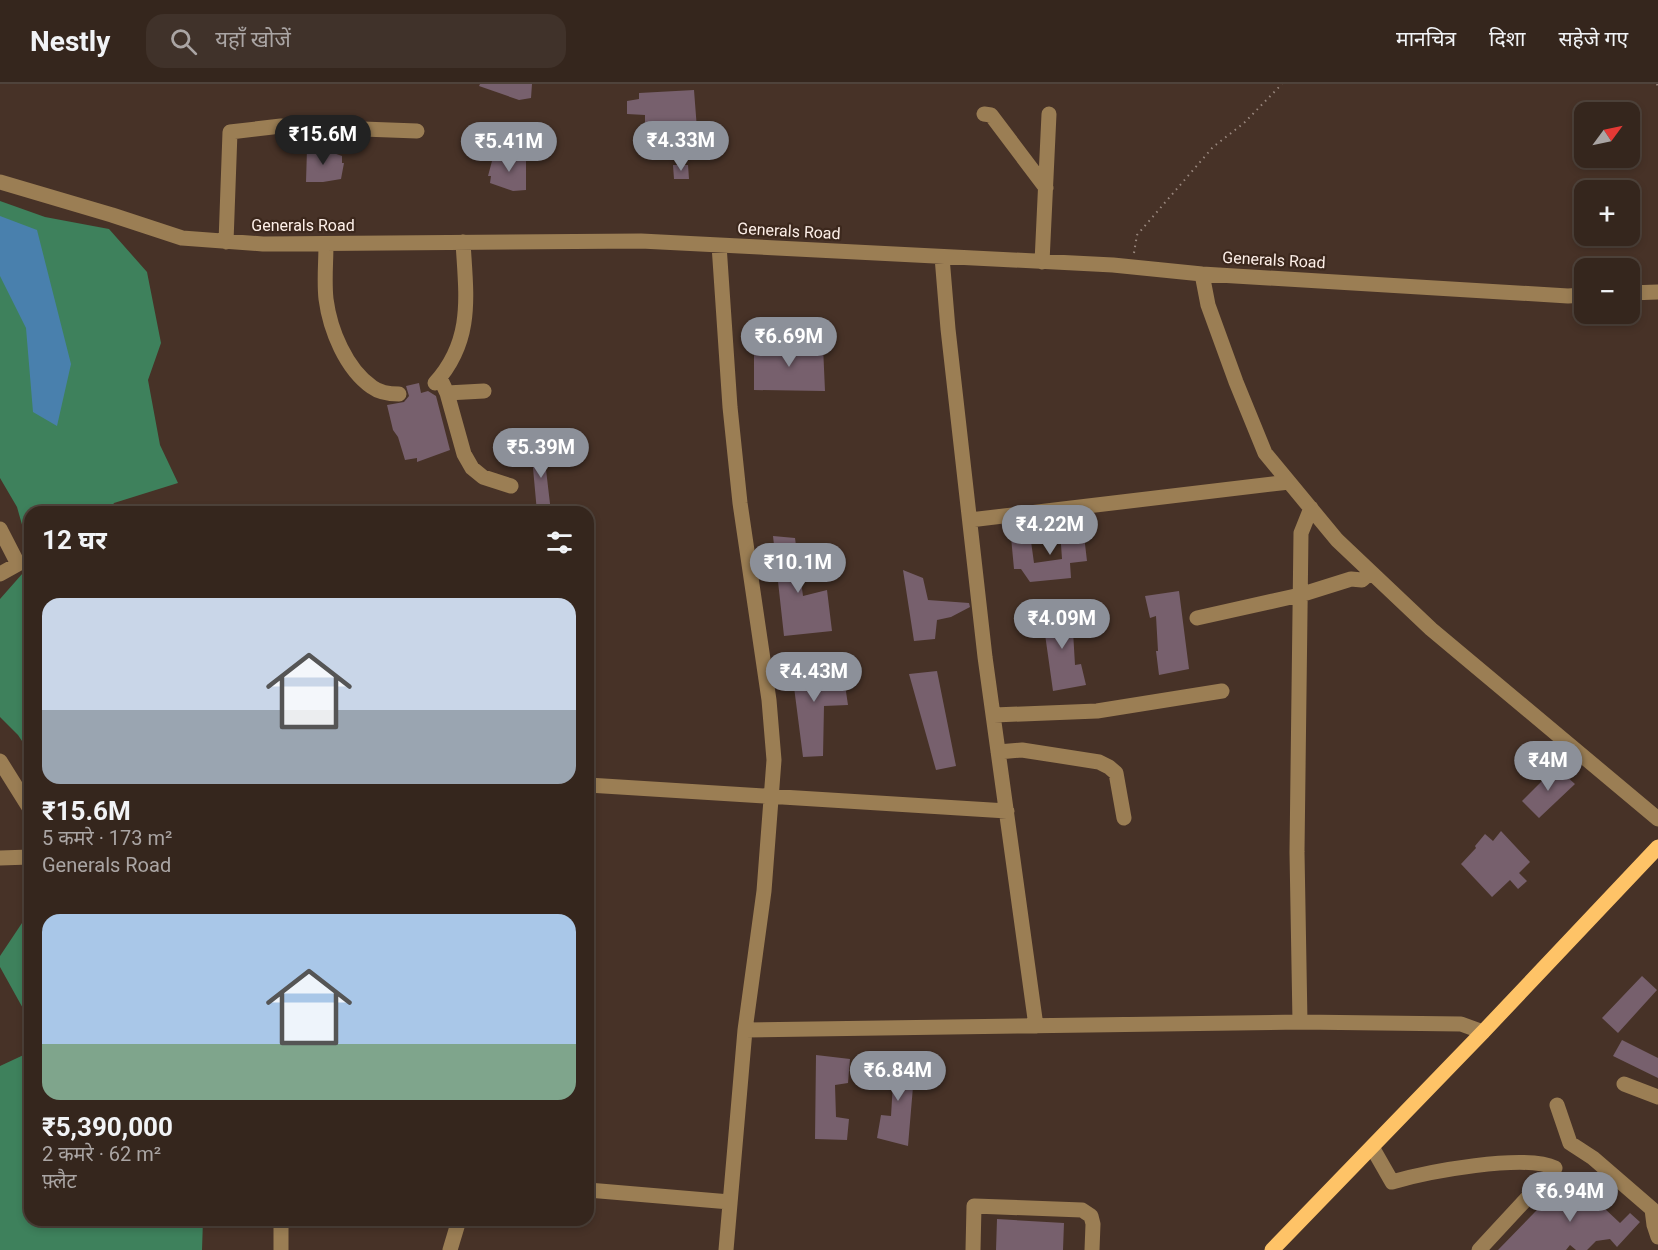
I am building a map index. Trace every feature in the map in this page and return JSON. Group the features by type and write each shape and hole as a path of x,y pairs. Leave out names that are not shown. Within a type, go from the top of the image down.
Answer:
{"main road":[{"path":"1272,1250 1483,1032 1658,846"}],"street":[{"path":"984,114 991,115 1046,188"},
{"path":"1042,262 1050,114"},
{"path":"226,242 230,132 281,126 417,131"},
{"name":"Generals Road","path":"0,182 182,238 226,242 326,244 641,241 1132,267 1202,274 1574,296"},
{"path":"463,242 467,300 464,326 458,351 441,385 464,454 472,468 483,477 511,486"},
{"path":"326,244 326,298 332,327 340,347 354,369 373,388 386,393 399,394"},
{"path":"719,245 730,407 740,503 769,699 774,760 764,891 745,1030 726,1250"},
{"path":"942,257 985,657 1036,1026"},
{"path":"1202,274 1208,305 1265,453 1337,540 1431,628 1658,819"},
{"path":"1640,293 1658,292"},
{"path":"441,385 484,390"},
{"path":"970,520 1289,482"},
{"path":"1300,1022 1297,841 1301,533 1311,508"},
{"path":"0,529 18,564 0,574"},
{"path":"1197,618 1300,595 1351,579 1362,580 1371,572"},
{"path":"994,715 1097,711 1222,692"},
{"path":"998,752 1022,750 1098,762 1109,767 1116,773 1124,818"},
{"path":"0,761 24,799"},
{"path":"594,785 1007,811"},
{"path":"0,858 24,857"},
{"path":"745,1030 1300,1022 1461,1024 1483,1032"},
{"path":"1624,1084 1658,1097"},
{"path":"1557,1104 1570,1143 1593,1158 1655,1210 1654,1225 1658,1237"},
{"path":"1372,1147 1392,1182 1415,1175 1520,1162 1549,1165 1556,1168 1479,1250"},
{"path":"594,1191 730,1202"},
{"path":"973,1250 974,1206 1082,1210 1090,1216 1093,1224 1092,1250"},
{"path":"281,1226 281,1250"},
{"path":"450,1250 457,1226"}],"path":[{"path":"1132,267 1137,236 1213,147 1244,123 1282,84"}],"green space":[{"path":"0,201 45,217 109,229 147,272 161,343 148,380 160,445 178,483 114,503 112,506 24,506 24,532 17,507 0,478"},
{"path":"24,572 24,744 0,717 0,599"},
{"path":"24,920 24,1010 0,967 0,956"},
{"path":"24,1055 24,1226 203,1226 202,1250 0,1250 0,1066"}],"water":[{"path":"0,216 37,230 71,364 57,426 33,412 26,328 0,276"}],"building":[{"path":"480,84 532,84 531,98 519,100 479,86"},
{"path":"694,90 697,129 672,130 673,143 661,144 660,132 645,133 645,115 627,114 627,101 639,99 639,93"},
{"path":"319,148 342,156 342,163 344,163 341,179 306,182 307,149"},
{"path":"509,157 526,157 526,190 513,191 490,183 491,176 488,176 492,161"},
{"path":"673,165 688,165 689,179 674,179"},
{"path":"763,344 823,346 825,391 754,390 754,353"},
{"path":"419,383 421,393 428,391 436,396 450,450 417,462 417,458 405,460 398,437 393,430 387,405 404,402 409,396 406,386"},
{"path":"543,444 550,506 536,506 531,446"},
{"path":"1083,527 1087,561 1070,563 1071,578 1030,582 1021,569 1014,569 1011,537 1030,534 1034,563 1062,559 1060,530"},
{"path":"773,536 795,538 803,596 827,590 832,631 784,636"},
{"path":"903,570 923,578 928,600 969,603 970,607 951,617 937,620 935,639 914,641"},
{"path":"1179,591 1189,669 1159,675 1156,616 1150,618 1145,596"},
{"path":"1072,607 1076,631 1073,631 1075,665 1081,664 1086,685 1053,691 1042,613"},
{"path":"808,652 815,684 844,678 848,705 824,706 823,756 803,757 790,656"},
{"path":"937,671 956,766 936,770 909,674"},
{"path":"1556,767 1575,784 1539,818 1522,801"},
{"path":"1501,831 1530,862 1519,873 1527,881 1518,889 1510,880 1492,897 1461,864 1485,834 1493,841"},
{"path":"1642,976 1657,990 1618,1033 1602,1018"},
{"path":"1622,1040 1658,1058 1658,1078 1613,1056"},
{"path":"816,1055 850,1059 848,1083 835,1085 836,1117 849,1119 847,1140 815,1139"},
{"path":"883,1060 915,1063 908,1146 877,1138 881,1115 891,1116 893,1083 880,1081"},
{"path":"1570,1176 1620,1223 1630,1213 1640,1222 1617,1247 1610,1239 1596,1241 1587,1250 1576,1250 1570,1245 1566,1250 1498,1250"},
{"path":"997,1219 1064,1223 1063,1250 996,1250"}]}
